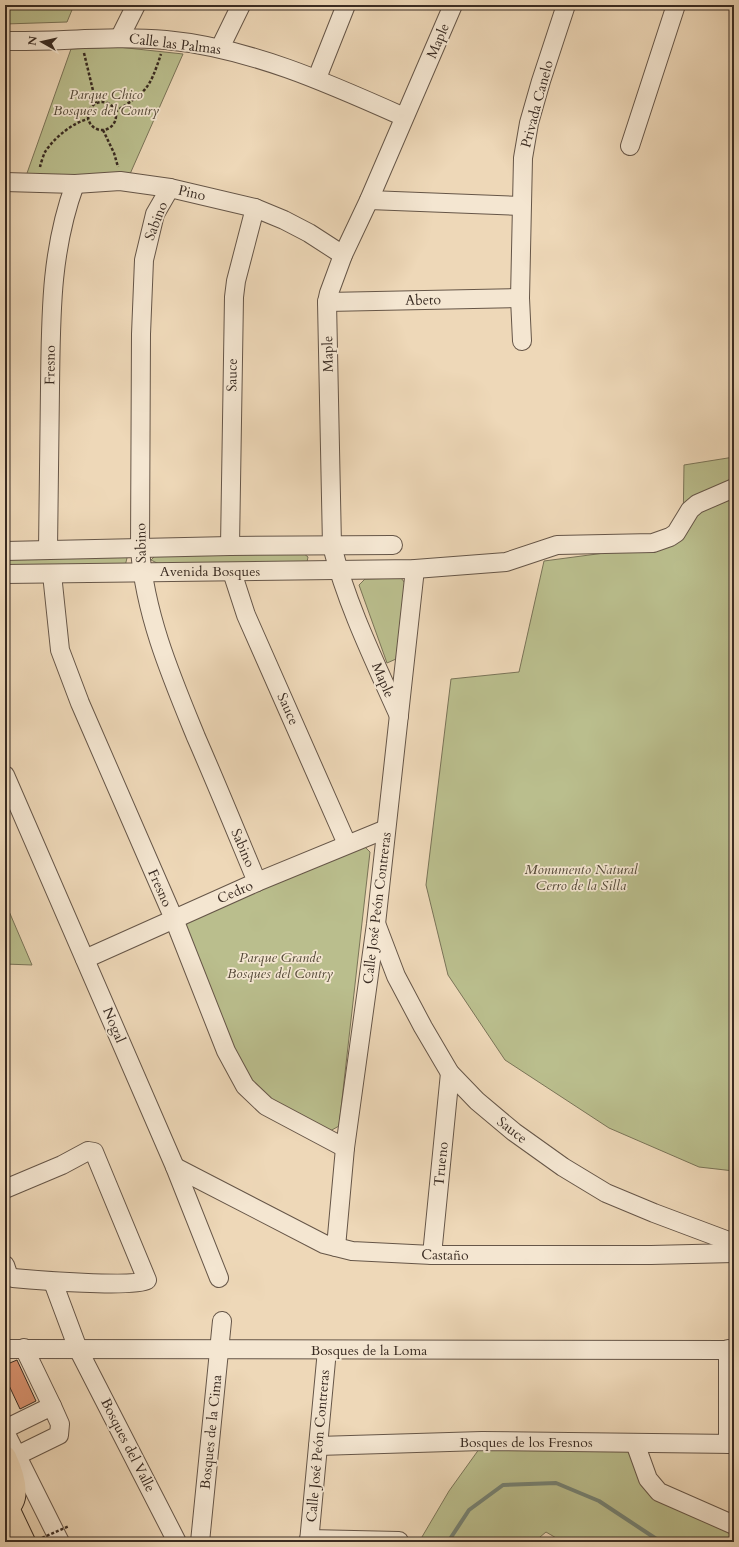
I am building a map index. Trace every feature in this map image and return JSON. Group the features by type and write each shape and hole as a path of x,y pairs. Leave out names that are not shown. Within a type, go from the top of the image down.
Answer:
{"main road":[{"path":"10,1456 14,1493 6,1506 24,1542"}],"street":[{"path":"120,37 136,5"},
{"path":"220,48 241,5"},
{"path":"317,78 346,5"},
{"name":"Maple","path":"399,716 359,624 338,570 332,546 327,302 343,255 369,200 453,5"},
{"name":"Privada Canelo","path":"520,298 523,158 530,123 566,5"},
{"path":"630,146 676,5"},
{"name":"Calle las Palmas","path":"5,40 120,37 166,40 220,48 317,78 404,117"},
{"name":"Pino","path":"5,182 75,184 120,181 170,188 255,208 284,220 309,233 343,255"},
{"name":"Fresno","path":"48,550 51,309 60,232 64,213 75,184"},
{"name":"Sabino","path":"170,188 155,214 144,260 141,342 140,549 142,571 155,631 172,678 257,882"},
{"path":"369,200 521,206"},
{"name":"Sauce","path":"230,546 233,303 236,281 255,208"},
{"path":"520,298 522,341"},
{"name":"Abeto","path":"327,302 520,298"},
{"name":"Avenida Bosques","path":"5,574 142,571 232,572 414,569 506,562 557,545 653,543 670,537 676,533 690,510 697,504 734,488"},
{"name":"Avenida Bosques","path":"5,551 230,546 393,545"},
{"name":"Calle José Peón Contreras","path":"336,1247 345,1148 376,924 414,569"},
{"name":"Sauce","path":"232,572 246,614 347,844"},
{"name":"Fresno","path":"52,574 60,650 80,703 174,919 226,1051 245,1086 266,1106 345,1148"},
{"name":"Nogal","path":"5,775 175,1167 219,1278"},
{"name":"Cedro","path":"85,959 257,882 386,829"},
{"name":"Sauce","path":"376,924 396,976 423,1027 450,1073 477,1101 514,1132 563,1167 620,1198 654,1213 734,1243"},
{"name":"Trueno","path":"432,1255 450,1073"},
{"path":"5,1189 62,1166 92,1150 96,1153 147,1280 109,1284 64,1280 53,1282 10,1277 5,1265"},
{"name":"Castaño","path":"175,1167 310,1236 336,1247 364,1252 432,1255 651,1256 734,1253"},
{"name":"Bosques del Valle","path":"53,1282 78,1349 177,1542"},
{"name":"Bosques de la Cima","path":"200,1542 222,1321"},
{"path":"10,1456 59,1434 60,1424 24,1348"},
{"name":"Bosques de la Loma","path":"5,1349 731,1350"},
{"name":"Calle José Peón Contreras","path":"309,1541 327,1350"},
{"path":"731,1350 731,1444"},
{"path":"5,1428 52,1406"},
{"path":"5,1432 10,1456 60,1542"},
{"name":"Bosques de los Fresnos","path":"318,1446 482,1441 731,1444"},
{"path":"635,1443 648,1479 659,1492 734,1524"},
{"path":"309,1541 398,1541"}],"path":[{"path":"87,39 84,59 96,103"},
{"path":"115,112 142,94 151,83 166,40"},
{"path":"106,102 114,108 115,112 116,117 112,126 103,130 94,127 88,119 89,110 96,103 106,102"},
{"path":"34,183 45,152 72,126 88,119"},
{"path":"103,130 116,158 120,181"},
{"path":"33,1542 70,1526"}],"green space":[{"path":"5,5 74,5 67,22 5,24"},
{"name":"Parque Chico Bosques del Contry","path":"118,47 183,54 130,174 26,176 71,49"},
{"name":"Monumento Natural Cerro de la Silla","path":"734,457 734,1171 699,1167 609,1128 505,1060 448,975 426,885 451,679 519,672 544,561 665,545 683,531 684,465"},
{"path":"302,552 308,557 307,562 159,564 151,560 155,556"},
{"path":"123,554 127,558 125,566 5,568 5,557"},
{"path":"401,578 405,583 396,659 387,663 359,585 365,579"},
{"name":"Parque Grande Bosques del Contry","path":"364,846 370,852 339,1126 330,1131 270,1101 248,1080 184,934 188,920"},
{"path":"5,902 32,965 5,964"},
{"path":"482,1445 633,1445 655,1490 734,1533 734,1542 563,1542 546,1532 534,1542 419,1542 449,1491"}],"building":[{"path":"17,1360 36,1401 20,1409 5,1377 5,1365"}],"waterway":[{"path":"448,1542 469,1510 503,1485 556,1483 599,1501 661,1542"}]}
